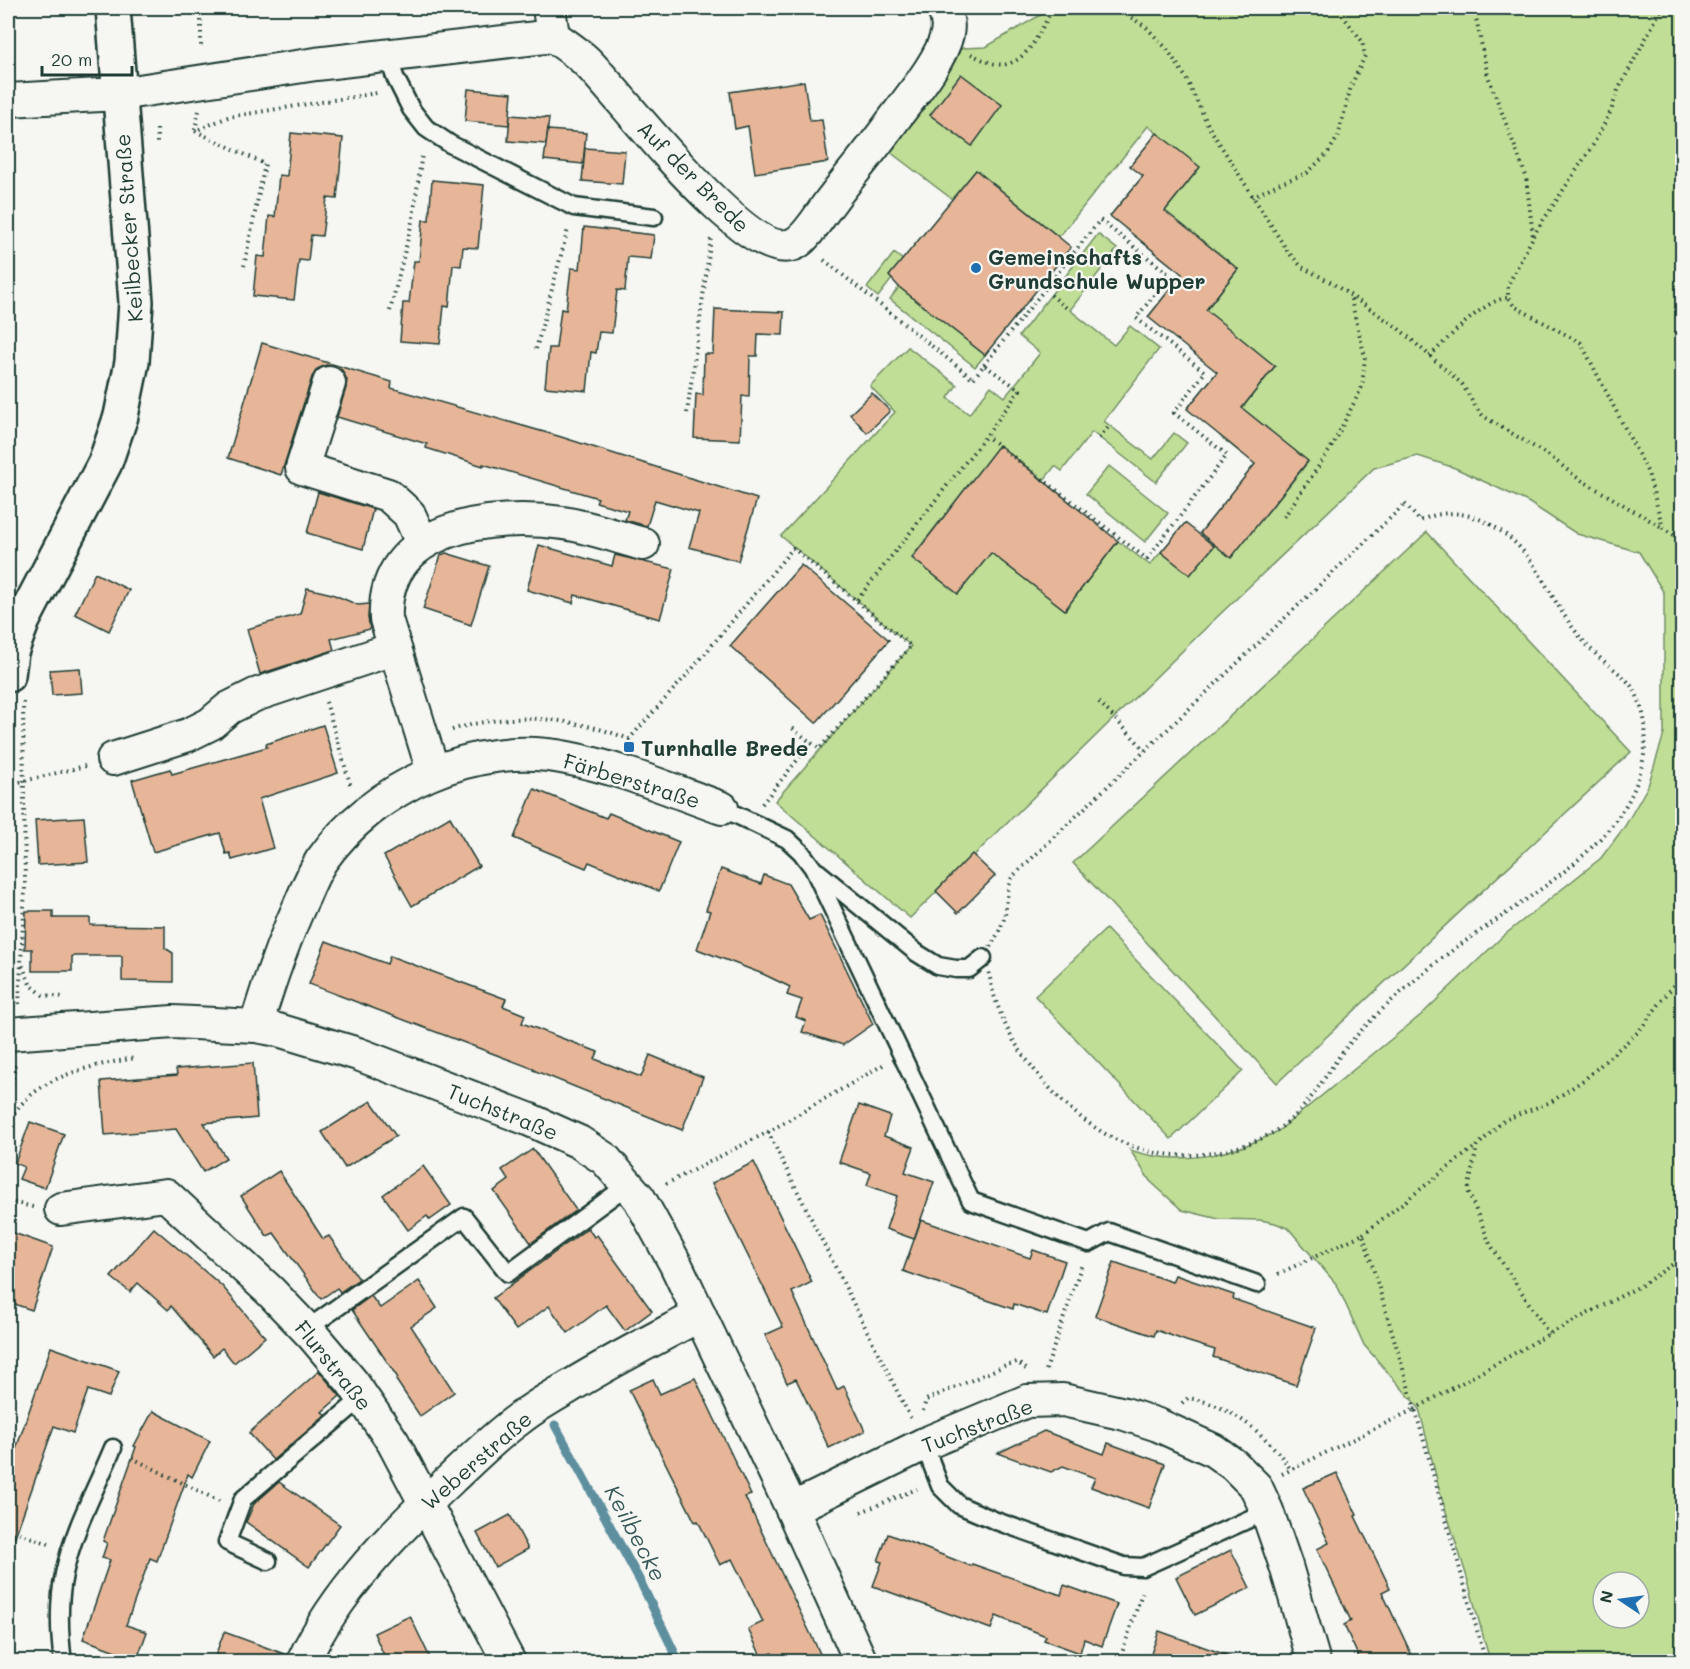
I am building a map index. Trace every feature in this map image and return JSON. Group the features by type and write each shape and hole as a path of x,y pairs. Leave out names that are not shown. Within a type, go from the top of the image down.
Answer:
{"main road":[{"name":"Keilbecker Straße","path":"8,675 11,652 23,620 105,463 127,391 134,344 136,302 113,8"}],"street":[{"name":"Auf der Brede","path":"8,100 119,94 316,64 388,56 551,22 669,156 724,212 767,243 783,245 799,241 814,223 886,131 934,61 944,42 948,25 943,8"},
{"path":"329,383 302,468 388,495 409,514 422,543"},
{"path":"433,771 393,649 386,619 387,596 398,568 422,543 434,537 471,525 503,521 533,520 581,527 643,544"},
{"path":"113,759 188,735 210,724 229,708 255,694 393,649"},
{"name":"Färberstraße","path":"256,1026 285,940 320,863 341,836 369,812 404,787 433,771 502,755 532,753 566,757 636,777 735,814"},
{"name":"Tuchstraße","path":"8,1034 173,1022 256,1026 339,1048 528,1119 591,1149 605,1159 634,1191 675,1263 792,1509 861,1662"},
{"name":"Flurstraße","path":"61,1209 166,1195 270,1291 307,1329 362,1398 393,1442 509,1662"},
{"name":"Weberstraße","path":"303,1662 321,1627 390,1539 478,1453 520,1418 627,1353 700,1315"},
{"name":"Tuchstraße","path":"792,1509 923,1444 1027,1401 1040,1389 1063,1400 1125,1414 1197,1442 1234,1465 1256,1487 1267,1511 1314,1662"}],"lane":[{"path":"388,56 411,109 426,128 450,144 574,207 654,218"},
{"path":"735,814 787,839 813,868 971,1201 1089,1243 1109,1232 1257,1284"},
{"path":"813,868 917,953 938,966 969,969 983,958"},
{"path":"307,1329 464,1217 508,1272 634,1191"},
{"path":"268,1561 228,1542 243,1499 362,1398"},
{"path":"923,1444 940,1486 959,1505 996,1521 1124,1566 1143,1567 1267,1511"},
{"path":"63,1662 60,1633 62,1584 70,1552 113,1448"}],"path":[{"path":"201,8 203,82"},
{"path":"944,42 982,59 1007,64 1021,58 1028,51 1053,8"},
{"path":"1116,8 1146,27 1167,49 1185,76 1209,127 1252,197 1288,252 1302,267 1398,328 1462,384 1483,416 1551,457 1576,477 1683,540"},
{"path":"1252,197 1278,184 1307,174 1327,154 1338,137 1351,86 1365,56 1362,41 1343,16 1342,8"},
{"path":"1474,8 1488,76 1526,176 1533,237"},
{"path":"1662,8 1618,90 1611,111 1593,145 1533,237 1508,285 1508,298 1514,306 1581,343 1648,473 1664,528"},
{"path":"244,266 265,164 195,131 228,117 401,89"},
{"path":"390,311 413,218 426,128"},
{"path":"536,349 574,207"},
{"path":"847,278 973,380 1100,220 1170,275 1136,318 1205,372 1173,413 1227,455 1147,559 986,436"},
{"path":"687,412 712,233"},
{"path":"1051,295 1069,310"},
{"path":"1284,517 1331,448 1362,387 1365,357 1350,296"},
{"path":"1430,356 1467,321 1500,298 1508,298"},
{"path":"857,600 1020,390 984,365"},
{"path":"1099,438 1110,425"},
{"path":"1405,504 1420,521 1444,512 1466,514 1488,523 1510,538 1528,557 1576,633 1600,658 1629,682 1637,695 1645,720 1646,733 1643,761 1636,786 1621,813 1601,837 1552,880 1458,946 1402,992 1349,1044 1302,1108 1276,1131 1256,1141 1196,1156 1149,1153 1113,1139 1070,1107 1047,1083 1014,1041 1000,1014 993,993 990,972 983,958 995,940 1004,916 1008,885 1012,877 1145,750 1405,504"},
{"path":"422,739 474,723 528,718 591,727 629,739 693,668 793,548 911,646 819,749 791,727"},
{"path":"318,674 351,789"},
{"path":"1099,702 1145,750"},
{"path":"735,814 811,743"},
{"path":"8,785 113,759"},
{"path":"1257,1284 1363,1234 1477,1146 1504,1120 1551,1102 1585,1079 1639,1031 1683,974"},
{"path":"634,1191 768,1132 902,1054"},
{"path":"8,1123 23,1101 41,1086 75,1071 118,1061"},
{"path":"768,1132 923,1444"},
{"path":"1477,1146 1468,1191 1490,1244 1549,1334"},
{"path":"1363,1234 1486,1662"},
{"path":"1274,1448 1291,1470 1415,1409 1642,1285 1683,1258"},
{"path":"1040,1389 1079,1272"},
{"path":"858,1513 918,1488 925,1482 923,1444 926,1400 1017,1362 1036,1377 1040,1389"},
{"path":"113,1448 239,1511"},
{"path":"8,1529 70,1552"},
{"path":"1119,1662 1154,1561"}],"green space":[{"path":"1052,8 1682,8 1682,1661 1490,1661 1441,1496 1419,1408 1364,1345 1337,1285 1288,1228 1260,1220 1219,1219 1182,1210 1150,1181 1130,1150 1167,1158 1206,1156 1243,1146 1278,1131 1421,1015 1503,936 1601,858 1625,826 1648,786 1664,734 1664,593 1639,552 1577,534 1528,502 1455,468 1418,456 1374,468 1216,618 910,918 775,801 911,646 781,536 895,412 870,386 908,347 957,385 948,398 969,414 991,386 1005,397 1040,353 1019,336 1098,234 1117,249 1070,310 1114,345 1130,326 1159,349 1104,421 1153,459 1174,433 1187,443 1156,482 1092,432 1062,471 1055,466 1044,480 999,446 912,557 958,594 1014,523 1016,572 1065,610 1118,541 1150,565 1161,552 1190,575 1215,545 1231,557 1308,462 1265,427 1242,454 1220,436 1275,366 1232,332 1180,342 1238,269 1195,235 1171,265 1141,241 1199,167 1148,126 1059,237 976,170 952,199 890,152 835,223 822,213 934,61 963,48 986,47"},
{"path":"894,253 903,260 890,275 892,279 878,297 867,288"},
{"path":"899,287 985,355 975,367 890,299"},
{"path":"1109,466 1168,513 1145,542 1086,494"},
{"path":"1427,532 1631,752 1277,1083 1073,863"},
{"path":"1106,929 1243,1071 1171,1139 1035,996"}],"building":[{"path":"961,74 1002,105 972,146 930,115"},
{"path":"804,81 810,121 822,120 828,162 755,173 748,126 735,129 730,92"},
{"path":"468,89 512,93 509,125 465,121"},
{"path":"510,115 549,118 546,144 508,141"},
{"path":"548,130 586,133 583,164 544,160"},
{"path":"291,133 343,138 337,199 327,198 322,236 311,235 308,261 299,260 294,300 253,296 257,256 265,257 269,216 275,217 279,175 287,176"},
{"path":"1157,133 1200,167 1165,211 1238,269 1206,310 1275,366 1242,408 1308,461 1231,558 1200,533 1255,464 1187,409 1217,372 1148,317 1182,274 1110,216 1143,176 1130,166"},
{"path":"585,148 625,151 622,184 582,181"},
{"name":"Gemeinschafts Grundschule Wupper","path":"976,170 1071,247 985,355 899,287 889,276"},
{"path":"432,180 484,185 478,248 463,247 461,266 453,265 449,307 444,306 440,344 400,341 403,303 409,303 414,261 419,261 423,220 429,220"},
{"path":"584,227 654,235 651,259 628,257 625,291 617,290 612,333 599,332 596,353 591,352 587,391 545,387 549,348 556,348 561,309 566,310 571,268 580,269"},
{"path":"715,309 784,312 783,335 758,334 757,356 750,356 749,397 742,396 740,440 694,438 696,394 703,395 704,354 713,354"},
{"path":"262,343 392,382 391,388 558,436 757,499 738,561 689,547 699,513 655,500 647,526 625,520 628,511 596,502 598,498 483,464 483,466 426,448 427,444 337,417 347,380 342,370 334,366 326,365 317,369 312,377 281,475 228,458"},
{"path":"872,393 890,411 867,433 850,414"},
{"path":"999,445 1118,541 1065,610 991,553 958,594 912,558"},
{"path":"318,492 373,509 363,549 307,533"},
{"path":"1185,523 1214,546 1190,575 1161,552"},
{"path":"539,545 612,566 615,555 674,569 660,619 575,595 573,603 527,590"},
{"path":"446,553 489,566 471,625 423,609 441,555"},
{"path":"801,565 889,640 816,723 730,646"},
{"path":"95,573 129,590 109,631 75,614"},
{"path":"307,588 332,594 358,605 369,604 370,629 331,639 334,650 260,674 247,629 300,614"},
{"path":"80,668 82,693 52,695 50,670"},
{"path":"323,725 338,773 259,799 273,848 232,860 230,853 226,854 220,833 153,852 132,780 170,769 172,774 267,747 266,744"},
{"path":"534,789 606,818 609,813 679,842 659,891 589,862 586,868 514,838"},
{"path":"84,817 88,862 38,865 35,820"},
{"path":"450,817 479,866 412,906 384,856"},
{"path":"972,854 995,876 958,913 936,891"},
{"path":"721,869 761,884 764,875 788,884 809,920 820,915 873,1024 843,1045 802,1032 806,1021 796,1017 802,1000 787,995 790,987 763,974 697,949 710,911 706,910"},
{"path":"26,911 53,911 53,918 90,918 90,925 165,926 165,948 173,953 173,982 122,981 122,956 72,956 72,971 32,971 32,949 25,949"},
{"path":"326,941 387,964 390,956 506,999 503,1006 525,1015 522,1023 598,1052 595,1059 641,1077 650,1055 703,1077 682,1130 534,1069 309,984"},
{"path":"253,1063 257,1118 204,1123 226,1158 203,1172 176,1129 105,1135 101,1081 177,1075 176,1069"},
{"path":"371,1101 396,1136 345,1168 322,1132"},
{"path":"859,1105 890,1116 884,1136 914,1147 905,1172 934,1182 914,1239 886,1229 897,1196 867,1185 871,1173 839,1162"},
{"path":"30,1122 64,1134 45,1188 19,1179 24,1167 15,1163"},
{"path":"533,1149 576,1210 531,1243 494,1191 509,1180 502,1170"},
{"path":"754,1162 812,1282 792,1292 837,1390 844,1386 865,1431 829,1448 796,1379 787,1383 765,1335 783,1327 712,1183"},
{"path":"423,1166 451,1205 430,1220 427,1216 408,1230 383,1195"},
{"path":"279,1171 323,1239 329,1236 359,1279 340,1292 337,1288 321,1299 274,1233 267,1236 241,1196"},
{"path":"921,1220 1030,1258 1033,1250 1065,1261 1047,1315 1014,1304 1013,1309 903,1271"},
{"path":"154,1228 222,1286 265,1337 234,1363 222,1348 213,1356 171,1306 168,1310 138,1283 130,1292 111,1277"},
{"path":"588,1228 594,1237 597,1235 652,1311 625,1331 606,1305 568,1333 549,1306 516,1330 493,1298"},
{"path":"8,1231 53,1247 32,1310 8,1302"},
{"path":"1114,1262 1172,1282 1175,1275 1234,1295 1233,1299 1316,1328 1296,1385 1213,1357 1215,1350 1156,1330 1154,1336 1095,1316"},
{"path":"419,1281 437,1308 411,1326 454,1392 420,1416 396,1380 398,1378 352,1310 371,1296 380,1308"},
{"path":"51,1347 119,1371 109,1397 88,1390 73,1433 54,1426 11,1548 8,1548 8,1456 13,1458"},
{"path":"319,1371 340,1396 322,1412 326,1415 273,1460 249,1433"},
{"path":"695,1378 751,1495 745,1497 824,1662 776,1662 772,1653 762,1658 748,1629 763,1622 732,1559 720,1565 698,1521 695,1522 629,1390 653,1379 660,1394"},
{"path":"153,1411 210,1441 192,1477 188,1474 157,1561 150,1558 126,1625 147,1632 137,1659 83,1639 110,1560 102,1558 107,1543 103,1541 136,1447 134,1446"},
{"path":"1044,1431 1104,1454 1108,1443 1165,1464 1149,1508 1091,1487 1095,1478 1063,1466 1051,1472 998,1453"},
{"path":"1337,1473 1390,1588 1382,1592 1415,1662 1361,1662 1344,1625 1351,1621 1317,1549 1329,1543 1303,1488"},
{"path":"279,1482 340,1525 309,1567 246,1522 254,1504"},
{"path":"510,1515 528,1549 495,1567 477,1533"},
{"path":"888,1534 971,1566 972,1564 1061,1595 1064,1585 1117,1604 1102,1646 1084,1639 1080,1653 1044,1640 1046,1636 996,1616 991,1629 873,1586 882,1562 878,1561"},
{"path":"1231,1550 1250,1588 1195,1615 1176,1577"},
{"path":"410,1616 432,1662 387,1662 374,1633"},
{"path":"1159,1631 1235,1658 1235,1662 1148,1662"},
{"path":"224,1632 287,1655 285,1662 213,1662"}],"waterway":[{"name":"Keilbecke","path":"555,1425 641,1583 679,1662"}],"place":[{"name":"Gemeinschafts Grundschule Wupper","path":"976,268"},
{"name":"Turnhalle Brede","path":"629,747"}]}
